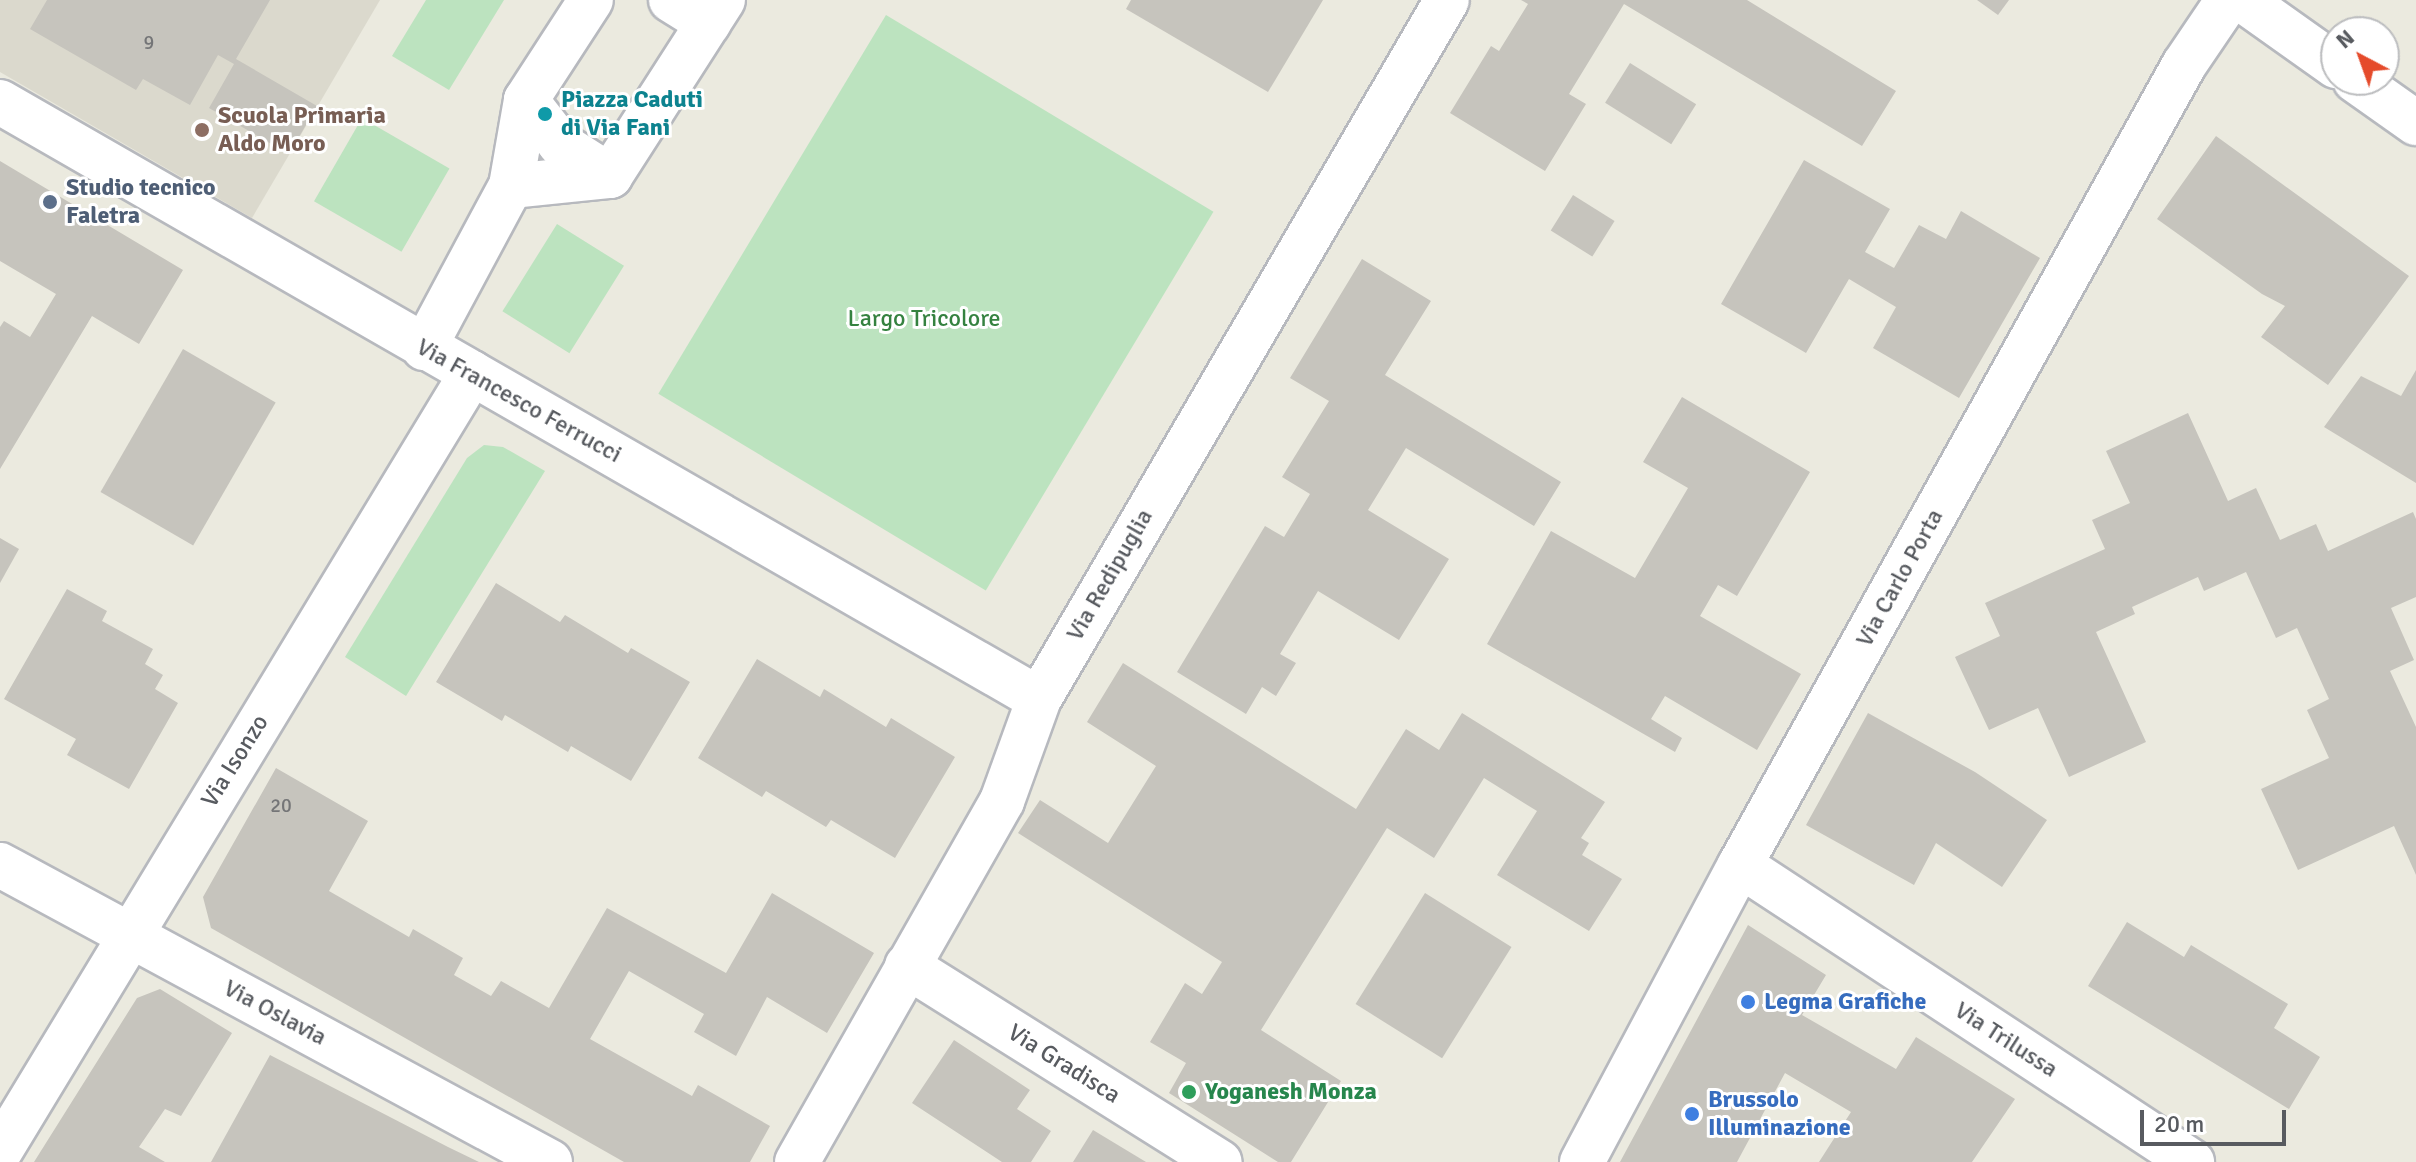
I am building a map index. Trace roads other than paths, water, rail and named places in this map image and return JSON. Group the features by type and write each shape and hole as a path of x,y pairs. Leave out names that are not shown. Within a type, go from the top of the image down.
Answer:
{"street":[{"path":"424,348 511,186 526,100 591,0"},
{"path":"610,176 715,11 671,0"},
{"name":"Via Redipuglia","path":"797,1162 1002,801 1039,699 1447,0"},
{"name":"Via Carlo Porta","path":"1582,1162 1740,865 2184,65 2228,0"},
{"path":"2243,0 2320,55"},
{"path":"2378,96 2416,123"},
{"path":"526,100 560,144 610,176"},
{"name":"Via Francesco Ferrucci","path":"0,102 1039,699"},
{"path":"511,186 610,176"},
{"name":"Via Isonzo","path":"0,1151 472,373"},
{"name":"Via Oslavia","path":"0,865 550,1162"},
{"name":"Via Trilussa","path":"1740,865 2192,1162"},
{"name":"Via Gradisca","path":"907,966 1220,1162"}],"place":[{"name":"Piazza Caduti di Via Fani","path":"545,114"},
{"name":"Scuola Primaria Aldo Moro","path":"202,130"},
{"name":"Studio tecnico Faletra","path":"50,202"},
{"name":"Legma Grafiche","path":"1748,1002"},
{"name":"Yoganesh Monza","path":"1189,1092"},
{"name":"Brussolo Illuminazione","path":"1692,1114"}],"park label":[{"name":"Largo Tricolore","path":"924,319"}]}
